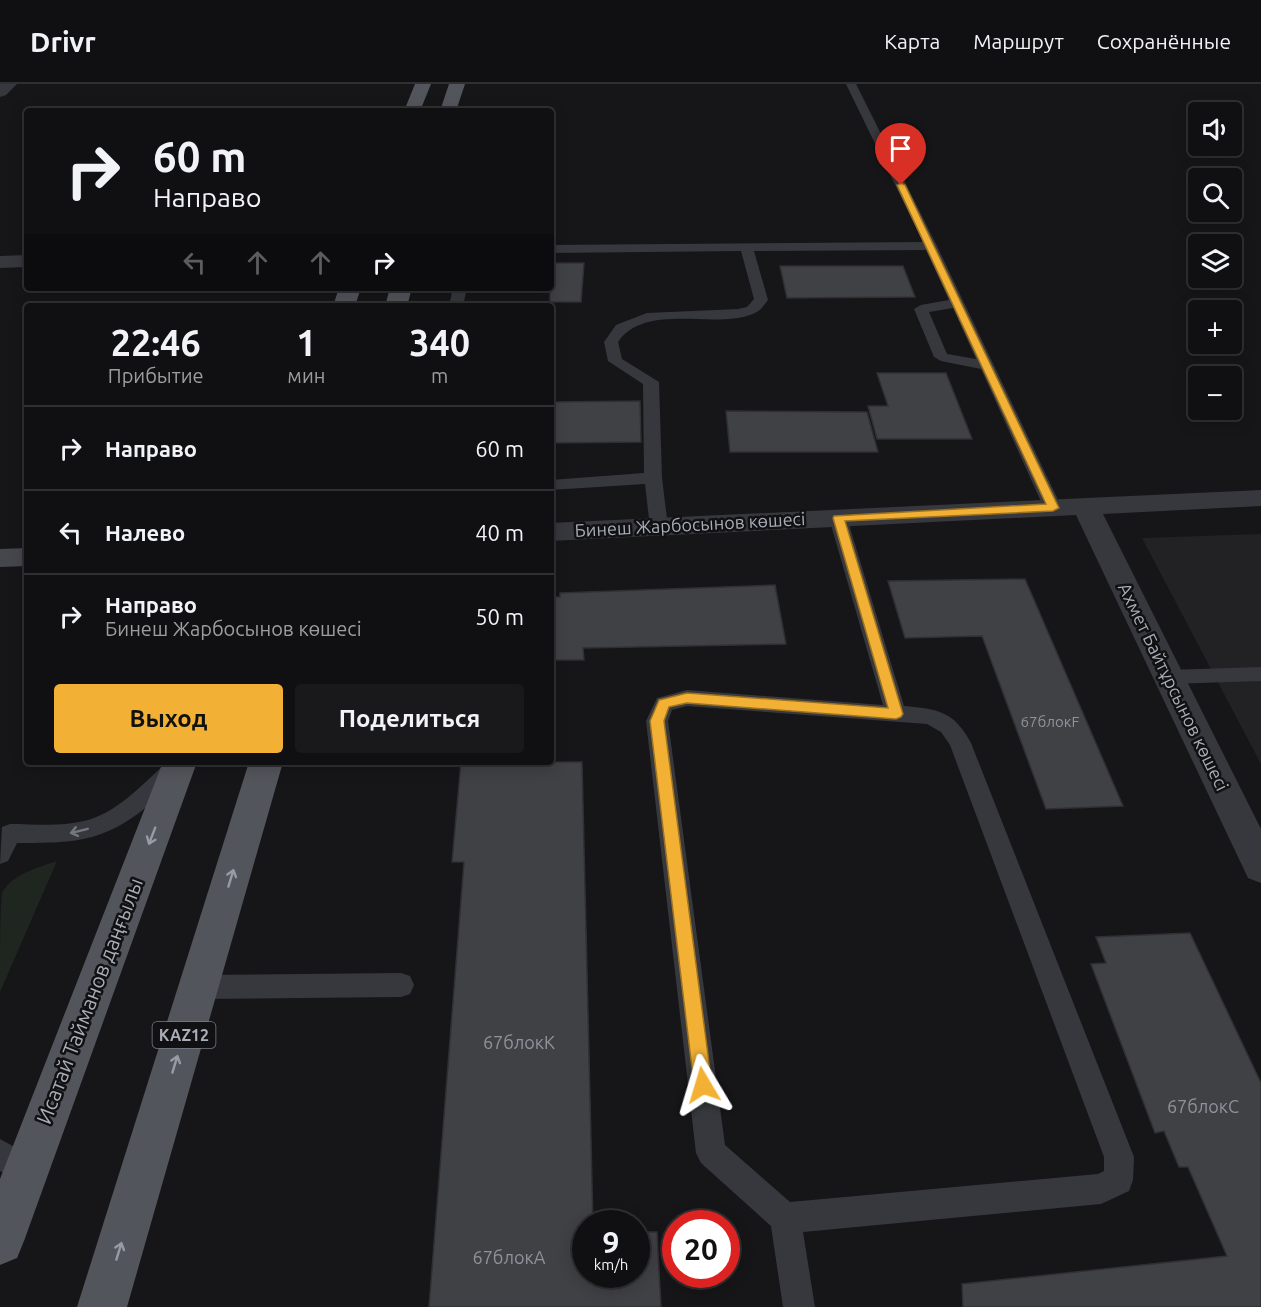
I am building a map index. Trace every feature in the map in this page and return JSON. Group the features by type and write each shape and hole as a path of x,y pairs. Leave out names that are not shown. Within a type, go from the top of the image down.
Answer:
{"main road":[{"path":"413,108 423,84"},
{"path":"449,108 457,84"},
{"name":"Исатай Тайманов даңғылы","path":"1,1233 13,1163 180,765"},
{"name":"KAZ12","path":"102,1307 265,765"}],"street":[{"path":"0,92 9,84"},
{"path":"0,262 24,261"},
{"name":"Бинеш Жарбосынов көшесі","path":"554,532 1261,498"},
{"name":"Ахмет Байтұрсынов көшесі","path":"1069,507 1168,676 1260,863"},
{"path":"0,558 24,557"}],"lane":[{"path":"851,84 986,364 1069,507"},
{"path":"554,249 931,246"},
{"path":"659,527 653,478 651,382 615,362 612,342 621,328 647,317 738,313 752,310 760,300 747,248"},
{"path":"958,303 921,309 941,357 986,364"},
{"path":"554,485 653,478"},
{"path":"838,518 896,714"},
{"path":"1168,676 1255,674 1261,693"},
{"path":"785,1218 1101,1189 1118,1179 1119,1157 960,743 949,726 931,716 687,698 664,704 657,721 711,1153 785,1218 799,1307"},
{"path":"3,840 74,833 107,823 136,803 179,765"},
{"path":"198,987 401,985"}],"shaded area":[{"path":"1261,534 1261,764 1142,538"},
{"path":"57,861 0,992 2,893 19,876"}],"building":[{"path":"554,263 584,263 581,302 550,302 550,291 554,291"},
{"path":"780,266 903,266 915,297 787,298"},
{"path":"877,373 946,373 972,439 877,439 868,406 888,406"},
{"path":"640,401 641,442 554,443 554,402"},
{"path":"726,411 867,412 878,452 730,452"},
{"path":"1025,579 1123,806 1046,809 982,636 905,638 888,581"},
{"path":"775,585 786,644 583,648 584,660 554,660 554,597 560,597 560,593"},
{"path":"554,762 582,762 593,1210 572,1210 572,1288 650,1288 650,1232 657,1232 661,1307 429,1307 464,862 452,862 461,765 554,765"},
{"path":"1190,933 1261,1083 1261,1307 963,1307 962,1284 1227,1256 1188,1167 1179,1167 1164,1131 1155,1133 1091,964 1106,963 1096,937"}],"route":[{"path":"703,1085 657,721 664,704 687,698 896,714 838,518 1053,508 901,185"}]}
